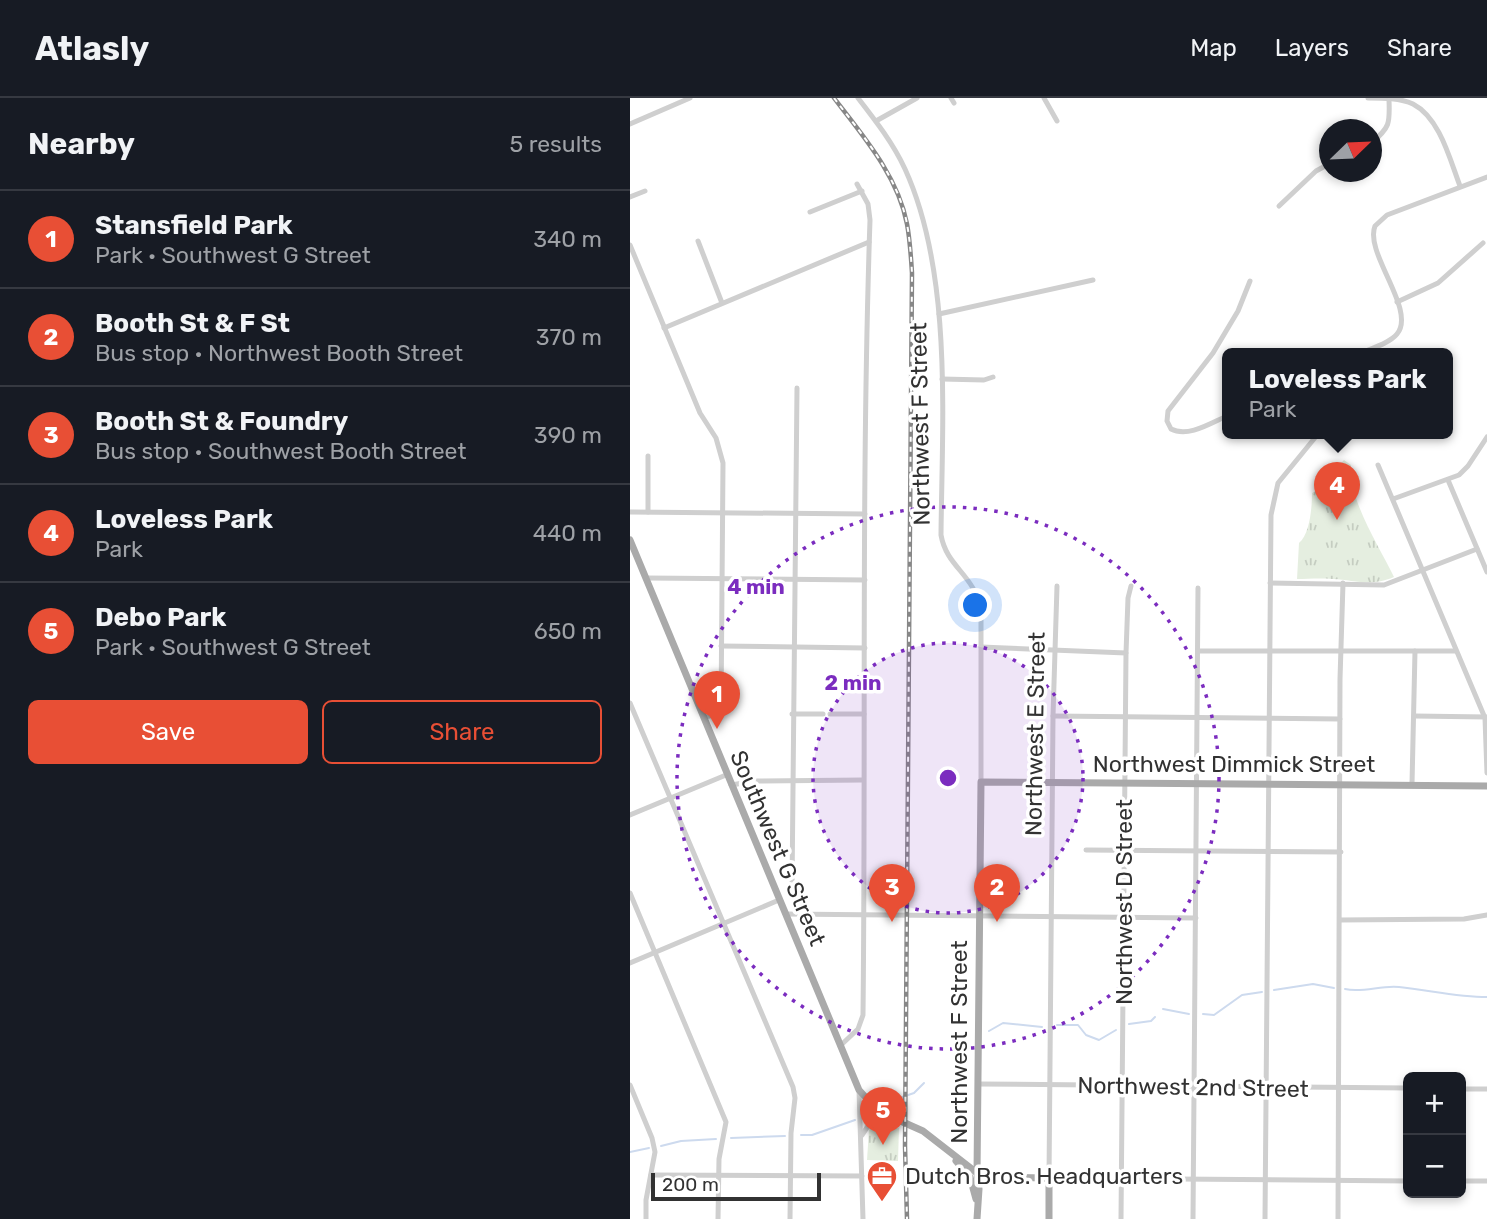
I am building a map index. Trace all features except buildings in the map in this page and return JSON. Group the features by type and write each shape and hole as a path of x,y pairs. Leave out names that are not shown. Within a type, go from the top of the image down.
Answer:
{"main road":[{"name":"Southwest G Street","path":"630,540 859,1090"},
{"name":"Northwest Dimmick Street","path":"981,782 1487,786"},
{"name":"Northwest F Street","path":"977,1219 981,782"},
{"path":"859,1090 878,1111 931,1136 977,1173 990,1177 1049,1178"},
{"path":"931,1136 967,1173 977,1206"},
{"path":"959,1159 978,1153"},
{"path":"979,1185 990,1177"},
{"name":"Northwest E Street","path":"1049,1178 1049,1219"}],"street":[{"path":"630,124 690,98"},
{"name":"Northwest F Street","path":"858,98 900,158 915,195 931,258 939,314 942,379 941,535 948,555 968,578 978,597 981,613 981,782"},
{"path":"876,121 917,98"},
{"path":"1044,98 1057,121"},
{"path":"1368,98 1413,104 1431,121 1460,186"},
{"path":"1382,134 1387,129 1390,117 1389,100"},
{"path":"1279,206 1319,169"},
{"path":"1370,348 1398,334 1400,317 1397,302 1373,243 1375,226 1387,215 1487,177"},
{"path":"841,1046 862,1023 869,210 857,184"},
{"path":"630,197 645,191"},
{"path":"810,212 862,191"},
{"path":"698,241 722,303"},
{"path":"664,328 869,242"},
{"path":"1397,302 1438,283 1483,243"},
{"path":"630,245 700,413 716,438 723,463 721,712 704,718"},
{"path":"939,314 1093,280"},
{"path":"1222,418 1180,432 1171,429 1167,421 1168,411 1213,354 1250,281"},
{"path":"942,379 984,380 993,377"},
{"path":"792,890 797,388"},
{"path":"1393,499 1448,480 1465,471 1487,437"},
{"path":"1265,1219 1271,515 1275,491 1289,467 1314,439"},
{"path":"648,456 648,512"},
{"path":"1378,465 1486,717 1487,773"},
{"path":"1448,480 1487,572"},
{"path":"630,512 865,514"},
{"path":"1270,583 1384,585 1477,549"},
{"path":"646,578 864,580"},
{"path":"1338,1219 1340,678 1343,583"},
{"name":"Northwest E Street","path":"1049,1178 1052,783 1057,586"},
{"name":"Northwest D Street","path":"1121,1219 1126,653 1128,597 1131,586"},
{"path":"1193,1219 1198,588"},
{"path":"721,646 865,648"},
{"path":"981,647 1126,653"},
{"path":"1198,650 1456,651"},
{"path":"1412,784 1415,651"},
{"path":"630,703 793,1087 795,1098 791,1133 790,1219"},
{"path":"792,714 864,714"},
{"path":"1053,716 1340,719"},
{"path":"1414,716 1486,717"},
{"path":"630,815 726,775"},
{"path":"731,785 738,782 863,780"},
{"path":"1086,850 1340,852"},
{"path":"630,893 726,1122 719,1159 718,1219"},
{"path":"630,963 779,901"},
{"path":"785,914 1196,918"},
{"path":"1340,920 1464,919 1487,915"},
{"name":"Northwest 2nd Street","path":"978,1084 1403,1088"},
{"path":"630,1085 654,1144 655,1160 646,1200 646,1219"},
{"path":"1466,1088 1487,1088"},
{"name":"Southwest G Street","path":"859,1090 863,1219"},
{"path":"862,1135 878,1111"},
{"path":"651,1175 862,1176"},
{"path":"1049,1178 1403,1181"},
{"path":"1466,1181 1487,1181"}],"green space":[{"path":"1344,460 1351,465 1351,478 1359,507 1394,577 1370,582 1297,579 1299,543 1308,527 1312,493 1328,484 1327,479"},
{"path":"875,1121 899,1128 898,1161 867,1160 869,1130"}],"waterway":[{"path":"1274,990 1313,984 1334,988"},
{"path":"1345,989 1399,987 1487,997"},
{"path":"1203,1014 1214,1015 1242,995 1262,992"},
{"path":"1163,1009 1189,1014"},
{"path":"1129,1024 1151,1021 1155,1017"},
{"path":"989,1031 1003,1023 1042,1027"},
{"path":"1057,1025 1078,1025 1086,1035 1099,1040 1116,1030"},
{"path":"885,1103 914,1093 924,1083"},
{"path":"801,1135 812,1135 855,1120"},
{"path":"731,1138 785,1136"},
{"path":"661,1146 681,1141 716,1139"},
{"path":"630,1152 649,1148"}],"railway":[{"path":"834,98 878,157 896,189 907,224 912,267 905,1146 907,1219"}],"place":[{"name":"Loveless Park","path":"1337,520"},
{"name":"Stansfield Park","path":"717,729"},
{"name":"Booth St & Foundry","path":"892,922"},
{"name":"Booth St & F St","path":"997,922"},
{"name":"Debo Park","path":"883,1145"},
{"name":"Dutch Bros. Headquarters","path":"882,1203"}]}
